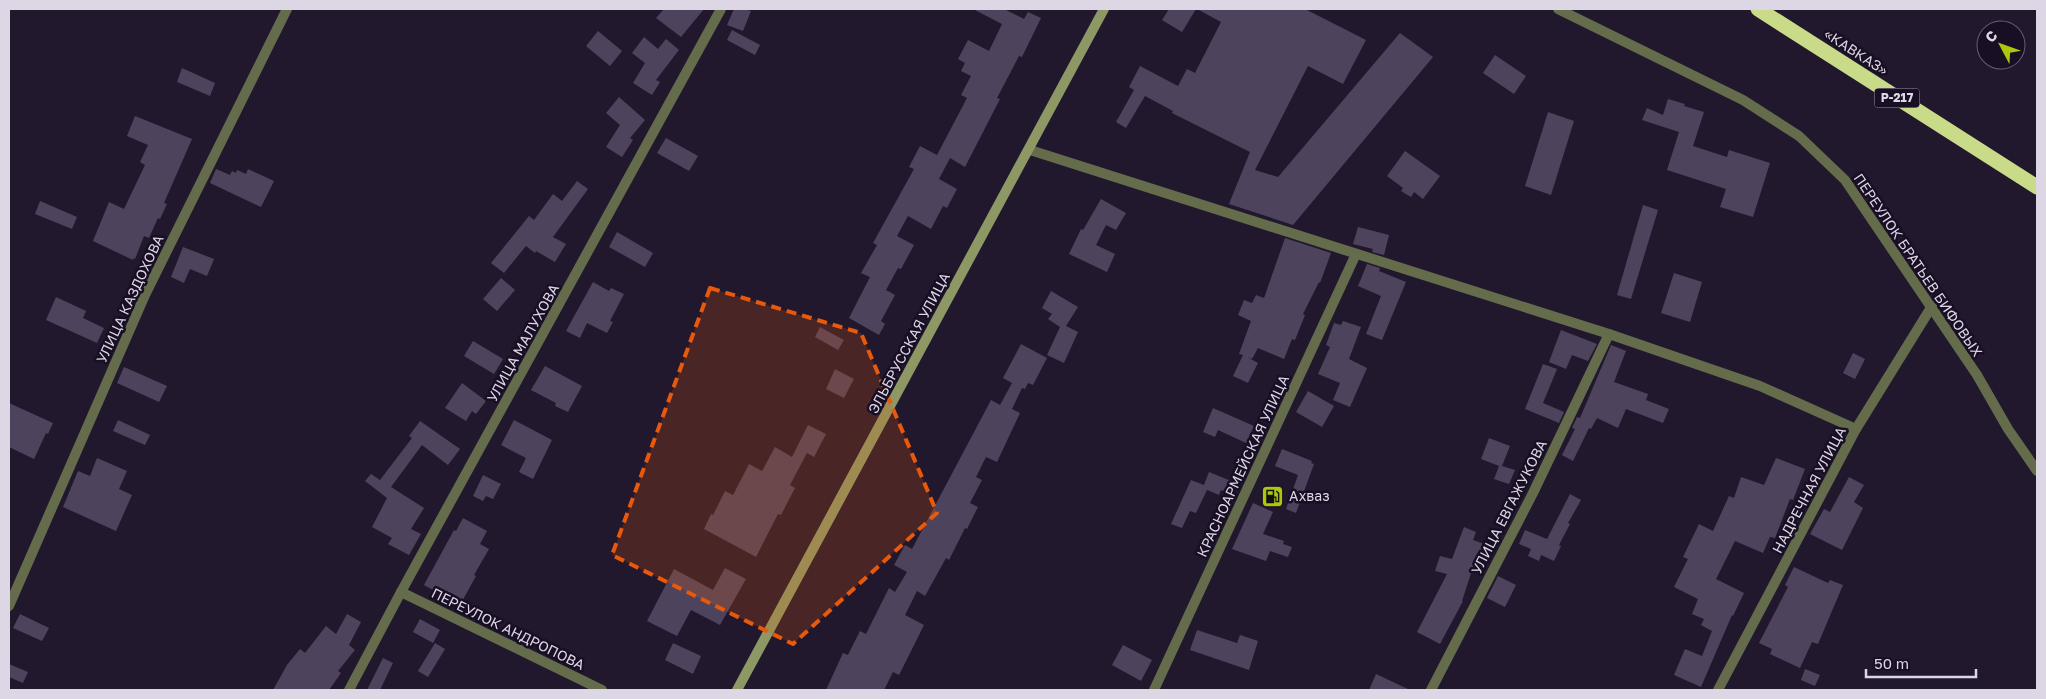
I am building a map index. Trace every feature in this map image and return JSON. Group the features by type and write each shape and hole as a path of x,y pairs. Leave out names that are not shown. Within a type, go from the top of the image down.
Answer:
{"highway":[{"name":"«КАВКАЗ»","path":"1758,9 2037,187"}],"street":[{"name":"УЛИЦА КАЗДОХОВА","path":"9,606 145,295 287,9"},
{"name":"УЛИЦА МАЛУХОВА","path":"349,690 721,9"},
{"name":"ЭЛЬБРУССКАЯ УЛИЦА","path":"737,690 1030,150 1104,9"},
{"name":"ПЕРЕУЛОК БРАТЬЕВ БИФОВЫХ","path":"1558,9 1743,100 1799,136 1845,180 1932,306 1977,375 2008,429 2037,471"},
{"path":"1030,150 1609,334 1760,386 1856,429"},
{"name":"КРАСНОАРМЕЙСКАЯ УЛИЦА","path":"1154,690 1356,254"},
{"name":"НАДРЕЧНАЯ УЛИЦА","path":"1718,690 1856,429 1932,306"},
{"name":"УЛИЦА ЕВГАЖУКОВА","path":"1431,690 1533,493 1609,334"},
{"name":"ПЕРЕУЛОК АНДРОПОВА","path":"401,592 602,690"}],"highlighted area":[{"path":"710,288 861,333 937,513 793,644 612,555"}],"building":[{"path":"664,9 704,9 681,37 656,18"},
{"path":"734,9 751,11 743,31 727,25"},
{"path":"973,9 1004,9 1024,19 1028,12 1041,18 1022,57 1019,56 997,98 1000,99 965,167 950,158 939,179 957,189 947,208 943,206 931,229 908,216 897,236 914,245 901,269 898,268 886,290 895,295 881,321 885,324 879,335 849,318 870,277 861,273 877,245 873,243 914,169 909,167 920,146 937,155 967,98 961,95 971,76 961,71 965,63 958,59 968,40 989,51 1002,24"},
{"path":"1169,9 1196,9 1182,32 1162,20"},
{"path":"1197,9 1305,9 1366,40 1343,84 1308,66 1255,170 1278,177 1400,33 1433,57 1293,225 1229,204 1250,152 1172,113 1173,111 1145,96 1126,128 1116,122 1134,90 1129,87 1140,66 1178,86 1187,69 1195,73 1221,22"},
{"path":"732,30 760,45 755,55 727,40"},
{"path":"598,31 622,51 610,66 586,46"},
{"path":"644,37 658,49 666,39 679,50 656,80 660,82 652,95 633,83 645,63 632,53"},
{"path":"1495,55 1526,76 1514,94 1483,73"},
{"path":"182,68 215,83 210,96 177,82"},
{"path":"619,97 645,120 630,138 633,140 622,157 606,147 620,125 606,113"},
{"path":"1668,99 1704,112 1693,146 1727,157 1729,150 1770,163 1753,217 1720,207 1726,189 1667,170 1679,132 1642,120 1647,108 1663,115"},
{"path":"1548,112 1574,121 1551,195 1525,186"},
{"path":"135,116 192,139 164,203 167,204 160,219 158,218 149,238 144,236 133,260 93,241 109,202 124,209 145,165 140,162 148,145 127,136"},
{"path":"666,138 698,156 689,171 657,153"},
{"path":"1405,151 1440,176 1423,199 1414,192 1411,197 1401,191 1403,188 1387,176"},
{"path":"216,169 230,175 232,171 236,173 237,170 246,174 248,169 274,181 261,207 210,183"},
{"path":"577,181 588,189 553,237 566,244 555,262 536,251 535,253 526,246 504,273 491,263 529,216 534,220 553,194 562,201"},
{"path":"1101,199 1126,213 1116,230 1106,225 1096,245 1115,254 1107,272 1069,254 1081,229 1083,230"},
{"path":"40,201 77,217 72,229 35,214"},
{"path":"1643,205 1658,210 1631,299 1617,295"},
{"path":"1358,227 1389,235 1384,255 1372,252 1373,249 1353,244"},
{"path":"617,232 653,253 645,267 609,247"},
{"path":"1285,238 1331,253 1320,283 1303,314 1305,315 1295,340 1292,339 1284,359 1258,348 1252,359 1247,357 1258,363 1248,383 1233,376 1243,355 1239,354 1251,321 1238,315 1244,300 1252,303 1256,295 1264,298"},
{"path":"183,247 214,259 207,276 190,269 184,283 171,277"},
{"path":"1367,264 1380,268 1379,271 1406,282 1382,340 1366,334 1381,296 1358,286"},
{"path":"1674,273 1702,282 1690,322 1661,313"},
{"path":"501,278 515,290 497,311 483,299"},
{"path":"593,282 609,291 611,288 624,294 610,321 613,322 607,333 587,323 580,338 566,331"},
{"path":"1051,291 1078,307 1066,326 1078,332 1064,363 1047,355 1060,327 1048,319 1052,314 1042,308"},
{"path":"56,297 86,311 83,318 104,328 97,343 46,320"},
{"path":"1343,321 1361,327 1349,359 1367,368 1350,407 1333,400 1340,383 1318,374 1330,347 1326,345 1334,323 1341,325"},
{"path":"820,327 844,340 838,350 815,337"},
{"path":"1561,330 1597,344 1588,361 1572,355 1566,369 1549,362"},
{"path":"473,341 503,359 494,374 464,356"},
{"path":"1021,344 1047,358 1033,385 1028,383 1025,389 1022,388 1012,409 1020,413 997,462 986,457 976,477 982,480 970,503 978,507 967,529 965,528 949,560 946,558 925,596 917,591 905,615 924,625 899,675 893,672 884,690 826,690 843,653 848,655 860,631 866,634 889,588 895,592 907,572 894,565 905,545 912,549 991,400 1000,405 1012,383 1003,378"},
{"path":"1611,345 1626,351 1614,382 1648,394 1646,400 1669,409 1663,423 1626,409 1618,428 1597,418 1591,429 1589,428 1573,461 1562,455 1575,429 1572,428 1577,417 1580,418"},
{"path":"1853,353 1865,359 1855,379 1843,373"},
{"path":"1543,364 1557,369 1543,403 1564,412 1559,423 1525,409"},
{"path":"545,366 582,386 568,412 555,406 556,403 531,390"},
{"path":"124,367 167,386 159,402 117,383"},
{"path":"835,369 854,379 844,398 826,389"},
{"path":"462,383 486,401 476,414 472,411 466,421 445,408"},
{"path":"1308,391 1334,406 1322,427 1296,412"},
{"path":"9,403 53,423 48,434 46,433 34,459 9,447"},
{"path":"1213,408 1254,426 1246,443 1218,430 1215,437 1203,432"},
{"path":"118,420 150,435 145,445 113,431"},
{"path":"514,420 552,440 533,479 519,472 526,458 501,445"},
{"path":"420,421 460,449 448,465 422,445 391,487 424,508 411,529 421,534 409,555 388,544 392,538 372,527 387,498 365,481 371,474 380,480 412,438 409,436"},
{"path":"808,425 826,434 814,457 807,453 790,485 795,488 781,515 778,514 756,557 704,529 725,491 733,495 749,464 762,471 775,447 792,457"},
{"path":"1489,438 1510,446 1502,466 1515,470 1509,484 1494,479 1499,466 1481,459"},
{"path":"1282,449 1312,461 1311,463 1314,464 1296,513 1286,509 1298,475 1275,466"},
{"path":"97,458 127,471 119,489 132,495 116,531 63,507 78,471 90,476"},
{"path":"1776,458 1805,469 1793,500 1790,499 1775,538 1770,537 1763,553 1735,541 1716,579 1744,593 1732,615 1701,687 1674,675 1685,649 1702,656 1712,631 1701,625 1704,619 1692,614 1698,599 1674,587 1688,559 1683,557 1699,524 1713,531 1729,496 1734,498 1741,477 1764,485"},
{"path":"1209,472 1231,481 1226,492 1221,490 1219,495 1207,490 1196,513 1190,511 1182,528 1171,524 1191,480 1204,485"},
{"path":"483,475 501,484 493,499 486,496 483,501 473,496"},
{"path":"1849,477 1864,485 1854,502 1863,508 1842,550 1810,534 1824,509 1830,512"},
{"path":"1570,494 1581,500 1568,523 1570,524 1559,545 1561,546 1554,561 1541,555 1539,561 1528,556 1531,549 1519,544 1525,530 1547,539"},
{"path":"1253,503 1273,512 1263,534 1284,541 1283,544 1292,547 1288,557 1270,551 1266,561 1232,549"},
{"path":"463,518 487,531 480,544 489,549 460,605 424,585 454,530 456,531"},
{"path":"1464,527 1476,532 1473,540 1484,544 1477,562 1475,561 1463,601 1440,644 1417,632 1447,574 1435,571 1440,556 1452,559"},
{"path":"1794,567 1828,583 1830,580 1843,585 1818,644 1812,642 1800,668 1770,654 1772,649 1759,643 1788,587 1785,585"},
{"path":"725,568 746,579 720,625 691,610 677,636 647,621 674,569 713,590"},
{"path":"1498,576 1516,585 1505,607 1487,598"},
{"path":"20,614 49,628 42,641 13,628"},
{"path":"347,614 361,622 349,645 355,650 338,671 341,673 329,690 273,690 287,665 300,649 305,653 326,626 336,634"},
{"path":"420,619 440,630 433,643 413,632"},
{"path":"1197,630 1237,643 1240,635 1258,641 1249,670 1190,650"},
{"path":"435,643 445,649 428,677 418,671"},
{"path":"673,643 701,656 693,674 665,660"},
{"path":"1123,645 1152,660 1141,681 1112,665"},
{"path":"383,658 393,663 380,690 367,690"},
{"path":"9,664 28,672 23,683 9,677"},
{"path":"1805,669 1820,675 1815,686 1801,680"},
{"path":"1376,674 1410,690 1369,690"}],"place":[{"name":"Ахваз","path":"1273,496"}]}
